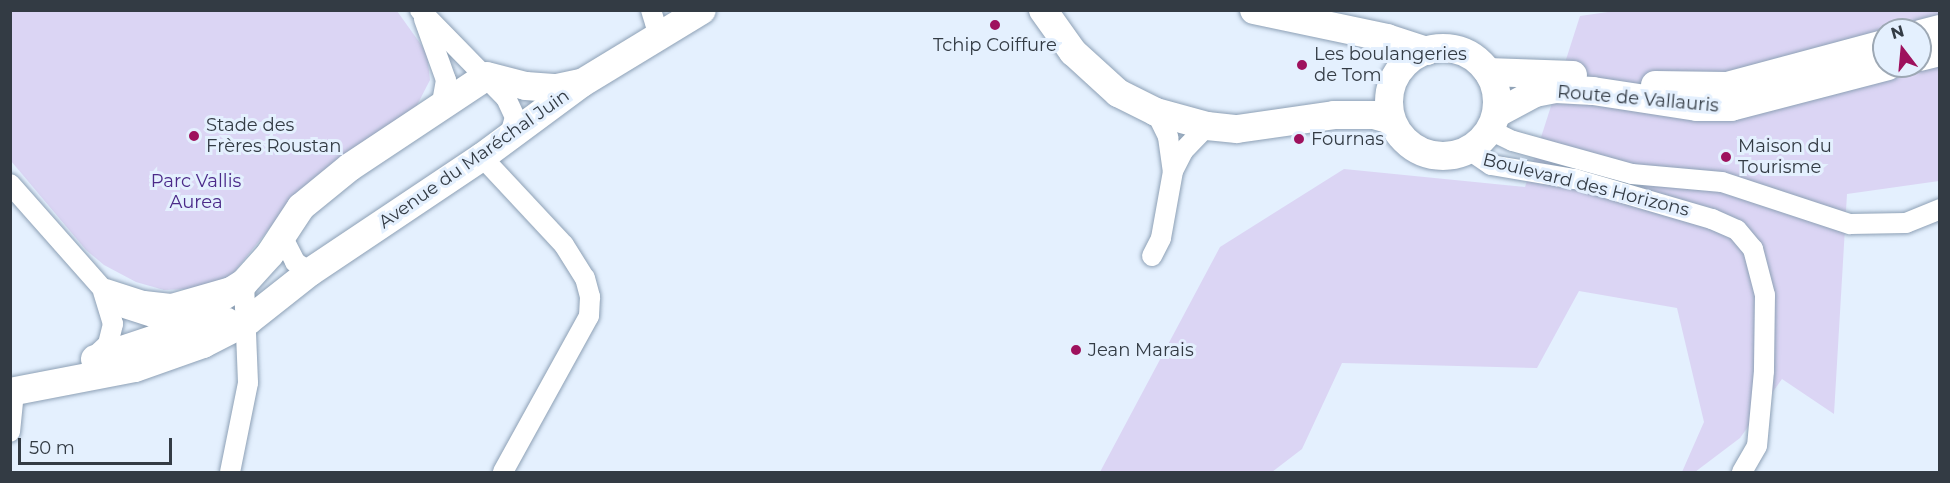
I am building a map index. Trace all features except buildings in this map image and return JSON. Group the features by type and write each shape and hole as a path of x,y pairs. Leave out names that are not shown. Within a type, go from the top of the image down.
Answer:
{"main road":[{"path":"582,83 655,23 702,10"},
{"path":"1043,10 1072,52 1118,93 1156,112 1207,126 1266,128 1354,114 1391,120"},
{"path":"1254,10 1426,51 1454,49 1467,54 1488,72 1496,92 1493,122 1469,150 1438,157 1423,153 1409,145 1391,120 1389,106 1394,78 1408,62 1426,51"},
{"name":"Route de Vallauris","path":"1488,72 1605,77 1667,87 1727,86 1872,47"},
{"name":"Route de Vallauris","path":"1493,122 1535,93 1556,89 1593,91 1697,107 1731,107 1872,70"},
{"name":"Avenue du Maréchal Juin","path":"11,388 91,360 137,347 180,326 246,305 282,236 301,208 350,167 487,76 526,86 557,88 582,83"},
{"name":"Avenue du Maréchal Juin","path":"11,388 66,384 168,358 246,305 310,272 482,157 582,83"}],"street":[{"path":"420,11 487,76 506,98 514,117 509,138"},
{"path":"420,11 446,80 441,107"},
{"path":"1156,112 1168,137 1173,171"},
{"path":"1493,122 1513,141 1632,174 1722,182 1850,224 1906,223 1940,209"},
{"path":"1152,256 1161,238 1173,171 1183,151 1207,126"},
{"name":"Boulevard des Horizons","path":"1469,150 1491,165 1575,179 1712,219 1737,230 1753,249 1765,295 1764,371 1757,446 1742,472"},
{"path":"482,157 564,245 585,278 590,297 589,316 503,472"},
{"path":"10,184 101,287 129,305 180,326"},
{"path":"282,236 295,262 310,272"},
{"path":"91,360 108,344 113,324 101,287"},
{"path":"129,305 246,305 248,382 230,472"},
{"path":"66,384 74,377 130,362 137,347 129,305"},
{"path":"10,432 11,388"}],"green space":[{"path":"1622,10 1939,11 1939,181 1847,194 1834,414 1782,379 1740,438 1695,472 1682,472 1704,422 1677,308 1579,291 1537,368 1342,363 1302,449 1272,472 1100,472 1220,247 1344,169 1525,187 1580,16"},
{"name":"Stade des Frères Roustan","path":"10,11 397,11 427,53 430,80 414,111 281,214 231,276 209,288 164,290 136,282 104,265 86,250 11,161"}],"place":[{"name":"Tchip Coiffure","path":"995,25"},
{"name":"Les boulangeries de Tom","path":"1302,65"},
{"name":"Stade des Frères Roustan","path":"194,136"},
{"name":"Fournas","path":"1299,139"},
{"name":"Maison du Tourisme","path":"1726,157"},
{"name":"Jean Marais","path":"1076,350"}],"park label":[{"name":"Parc Vallis Aurea","path":"196,192"}]}
